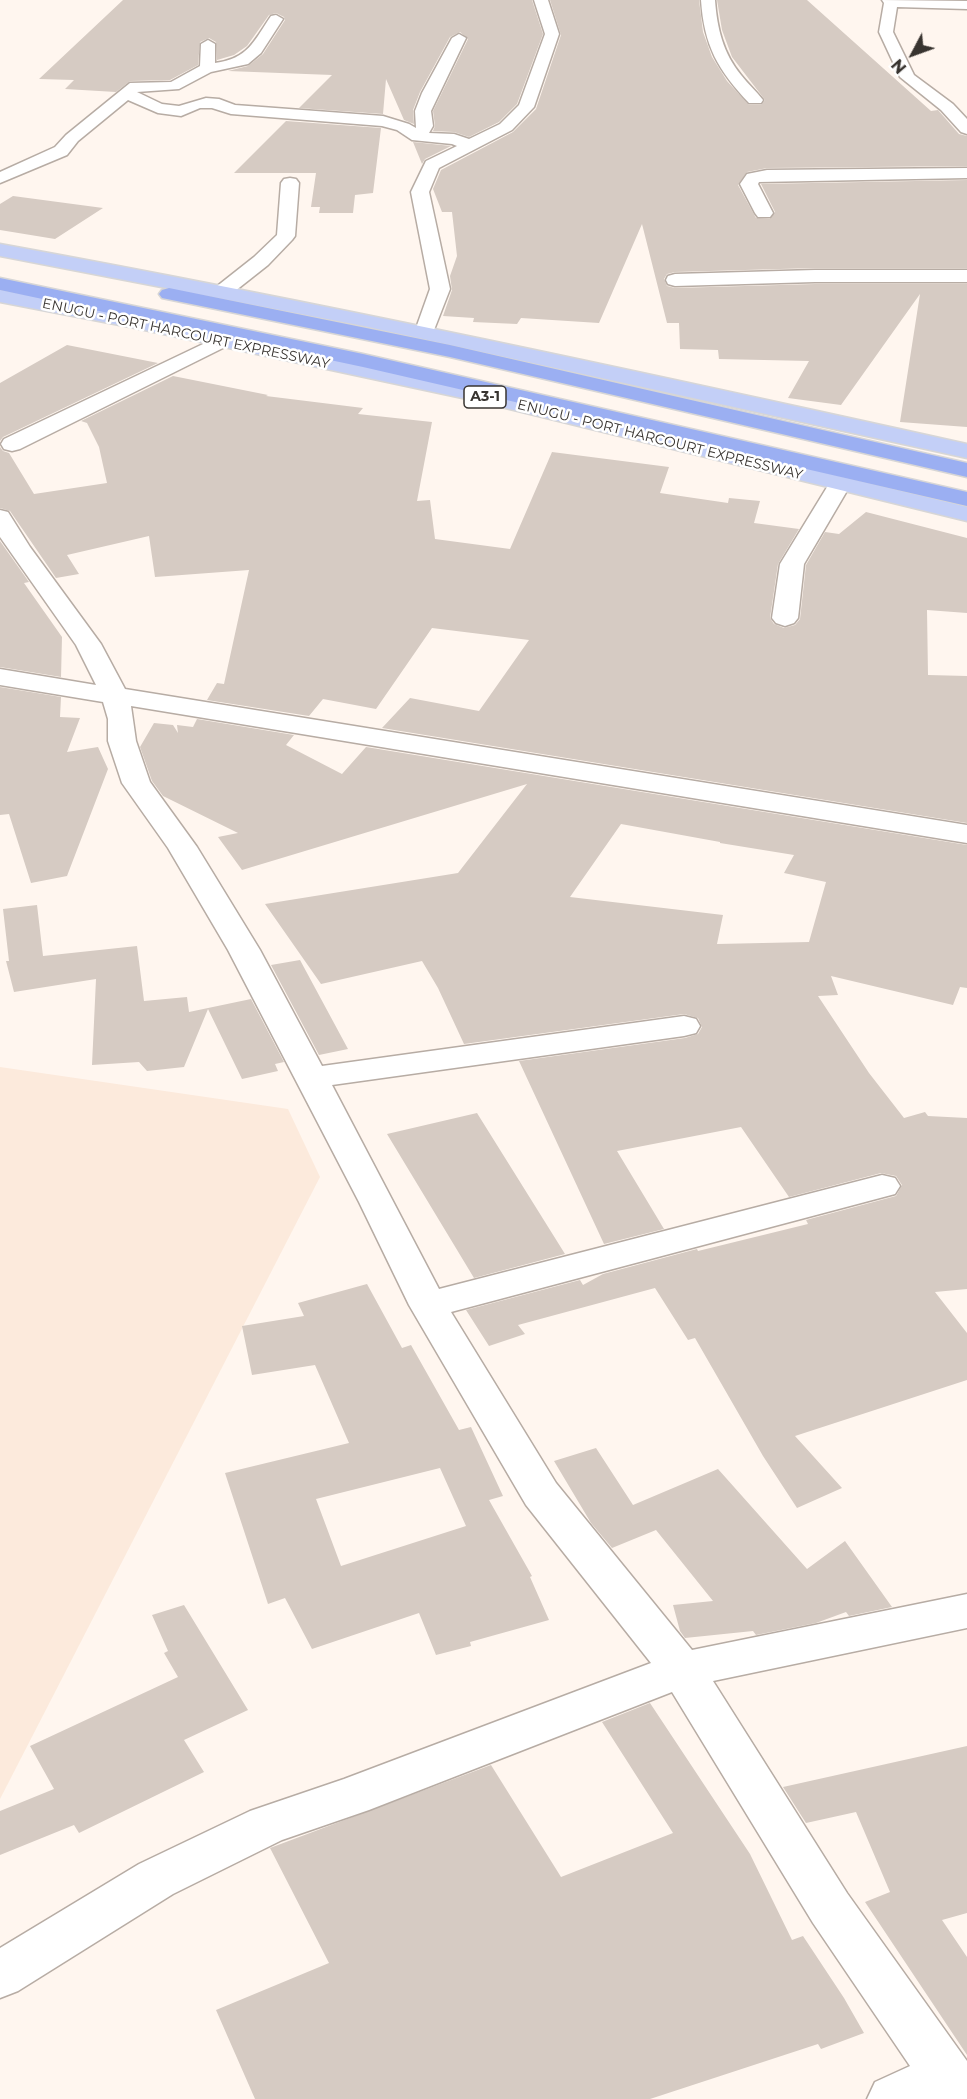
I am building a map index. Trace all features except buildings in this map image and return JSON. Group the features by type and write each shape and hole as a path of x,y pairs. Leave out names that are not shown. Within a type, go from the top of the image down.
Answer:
{"highway":[{"name":"A3-1","path":"0,263 214,303 428,347 967,470"},
{"name":"ENUGU - PORT HARCOURT EXPRESSWAY","path":"0,284 186,320 420,371 967,499"},
{"path":"655,398 672,385"}],"main road":[{"path":"0,250 425,331 967,451"},
{"name":"ENUGU - PORT HARCOURT EXPRESSWAY","path":"0,296 224,340 481,396 967,514"}],"street":[{"path":"425,331 440,289 420,192 432,165 506,127 526,107 552,34 541,0"},
{"path":"708,0 711,26 719,57 735,79 755,100"},
{"path":"967,5 890,2 886,33 908,77 947,107 967,129"},
{"path":"0,178 61,151 72,138 135,86 170,88 183,85 207,68 233,66 255,54 276,19"},
{"path":"418,137 425,126 423,111 430,93 459,38"},
{"path":"207,68 208,44"},
{"path":"128,94 158,108 181,111 187,107 207,102 225,105 231,109 383,121 403,127 418,137 454,139 472,146"},
{"path":"947,107 967,106"},
{"path":"764,213 749,184 753,178 767,175 967,173"},
{"path":"223,291 261,261 286,236 290,183"},
{"path":"675,280 815,276 967,276"},
{"path":"12,444 224,340"},
{"path":"785,618 792,564 840,484"},
{"path":"0,517 19,549 88,644 115,696 121,719 122,741 136,783 182,847 244,950 377,1202 428,1305 541,1494 682,1670 830,1908 955,2087 893,2099"},
{"path":"0,676 967,834"},
{"path":"310,1078 684,1026"},
{"path":"428,1305 882,1186"},
{"path":"0,1975 156,1879 267,1825 353,1796 682,1670 967,1611"}],"shaded area":[{"path":"0,1067 288,1109 320,1177 0,1799"}]}
